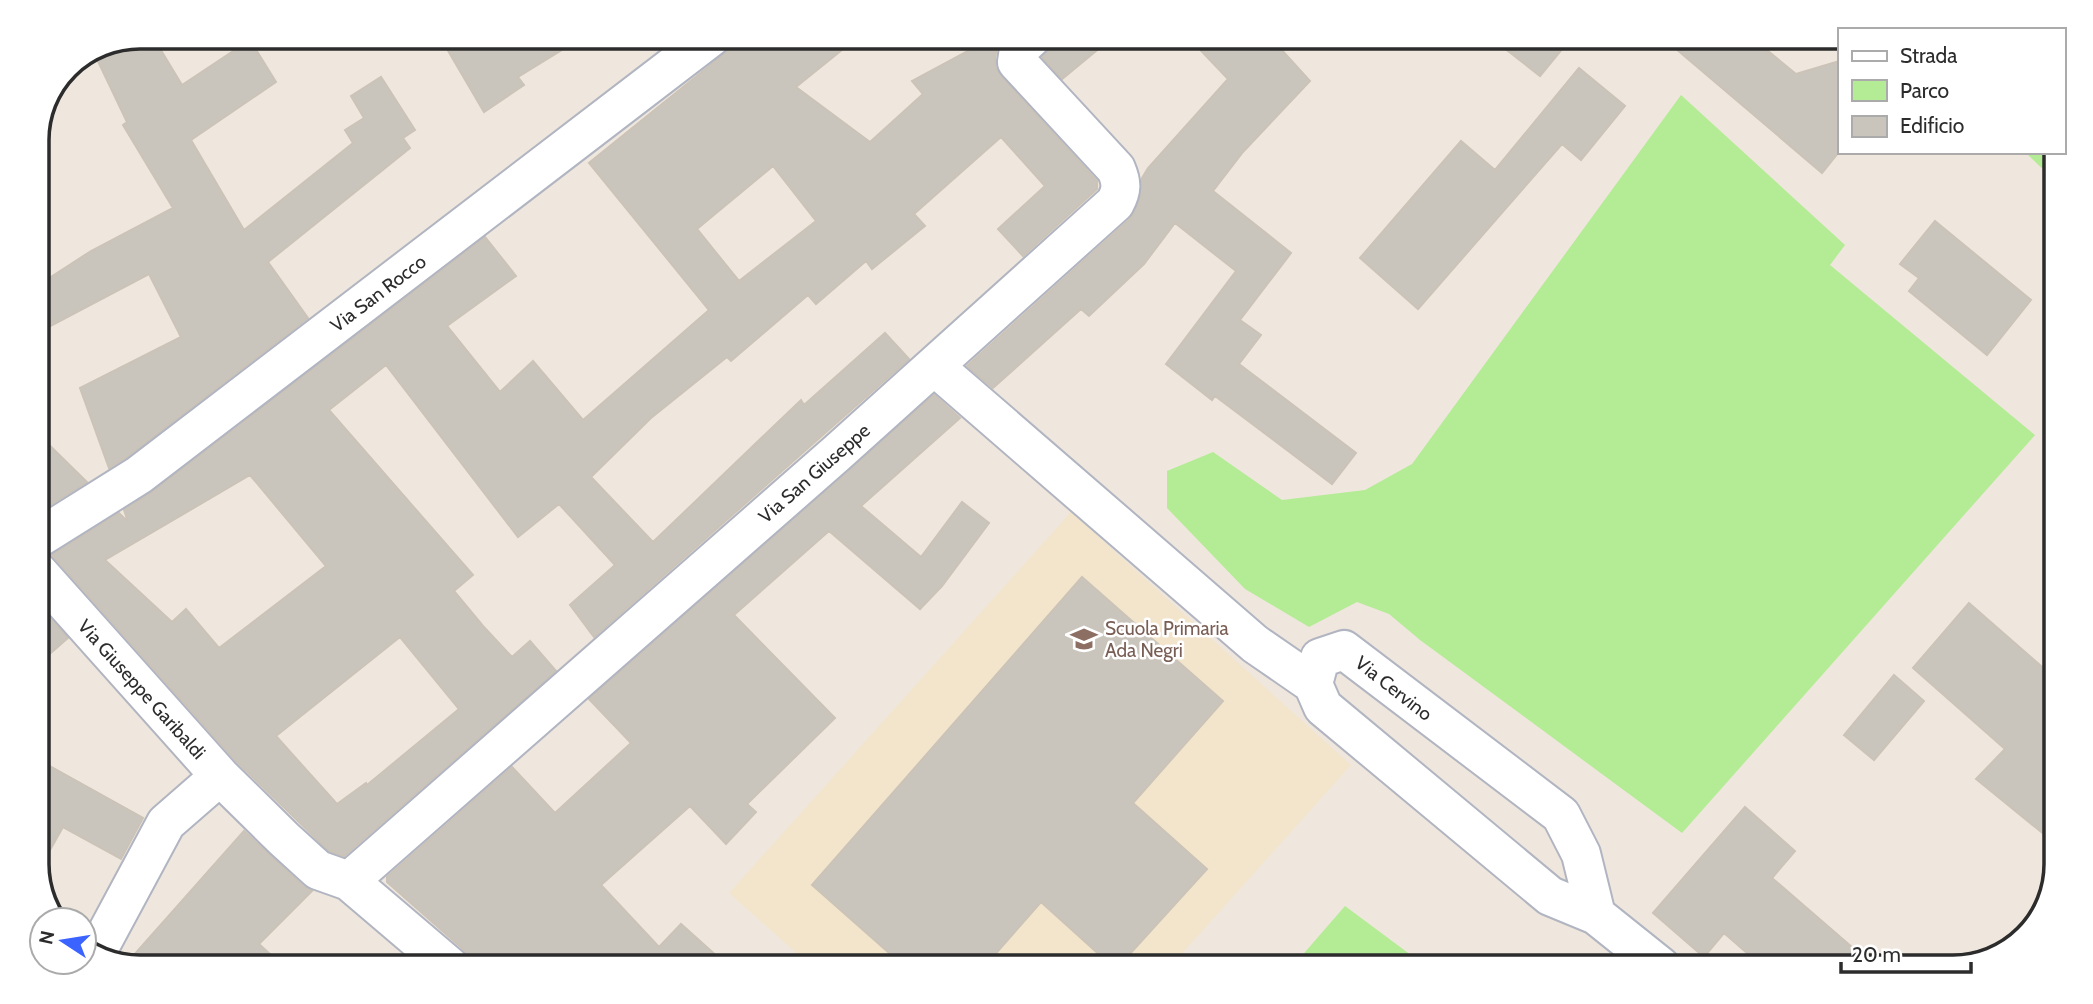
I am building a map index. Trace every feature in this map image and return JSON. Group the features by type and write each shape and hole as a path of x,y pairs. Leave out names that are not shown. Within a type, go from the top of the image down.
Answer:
{"street":[{"name":"Via San Rocco","path":"49,531 139,475 695,49"},
{"name":"Via San Giuseppe","path":"349,881 1106,213 1121,191 1116,169 1017,62 1019,49"},
{"path":"934,366 1255,644 1313,684 1323,708 1550,896 1596,915 1646,955"},
{"name":"Via Giuseppe Garibaldi","path":"49,584 220,776 318,870 349,881 436,955"},
{"name":"Via Cervino","path":"1313,684 1320,658 1344,650 1561,816 1581,854 1596,915"},
{"path":"100,946 166,822 220,776"}],"shaded area":[{"name":"Scuola Primaria Ada Negri","path":"1071,512 1351,765 1181,955 799,955 729,893"}],"green space":[{"path":"1681,95 1845,245 1830,265 2035,435 1682,833 1420,640 1389,614 1357,602 1309,627 1245,589 1167,508 1167,471 1213,452 1282,500 1365,490 1412,464"},
{"path":"2027,154 2044,154 2044,170"},
{"path":"1345,906 1411,955 1302,955"}],"building":[{"path":"160,49 182,85 236,49 256,49 276,82 191,140 244,230 353,143 345,130 364,118 351,96 381,77 415,130 403,138 410,148 268,262 308,318 109,468 80,388 181,337 149,274 49,327 49,278 91,251 173,208 123,125 127,122 97,60 128,50"},
{"path":"447,49 564,49 518,77 524,85 484,112"},
{"path":"728,49 843,49 796,87 870,142 923,94 912,81 970,49 997,49 996,69 1001,76 1097,181 1097,189 1023,256 998,229 1045,186 1001,137 914,214 925,226 872,269 866,261 816,304 808,295 731,361 727,357 651,418 591,477 653,542 801,400 804,405 885,333 909,359 594,637 570,605 615,565 559,504 518,537 386,365 329,410 473,575 454,591 483,626 512,657 530,641 556,671 344,856 329,851 236,761 52,555 119,513 128,522 124,510 152,492 485,237 516,276 447,326 500,392 533,361 583,420 709,310 589,163","holes":["773,166 816,221 739,281 697,229","250,475 326,566 219,648 186,609 172,622 105,560","400,637 459,709 367,785 366,783 337,804 276,736"]},
{"path":"1049,49 1098,49 1062,79 1042,57"},
{"path":"1199,49 1281,49 1310,81 1243,152 1213,191 1291,253 1240,320 1261,335 1239,364 1356,453 1332,484 1215,396 1212,400 1166,364 1236,271 1175,223 1144,264 1089,316 1081,309 993,388 967,366 1130,219 1139,202 1142,178 1148,168 1228,79"},
{"path":"1505,49 1562,49 1540,76"},
{"path":"1676,49 1766,49 1796,74 1838,61 1838,153 1822,173"},
{"path":"1579,68 1625,106 1581,160 1562,144 1418,309 1360,258 1461,141 1495,170"},
{"path":"1935,221 2031,300 1987,355 1909,291 1919,278 1900,264"},
{"path":"934,395 960,418 861,506 921,557 962,502 989,523 942,586 920,609 829,531 734,615 835,718 747,804 756,812 726,844 690,806 601,885 659,947 681,924 716,955 468,955 387,882 387,877 512,767 555,813 631,743 589,699"},
{"path":"49,445 87,482 49,506"},
{"path":"1082,577 1223,701 1133,803 1207,869 1129,955 1100,955 1041,902 995,955 891,955 812,885"},
{"path":"1969,603 2044,669 2044,834 1976,779 2005,749 1913,668"},
{"path":"49,617 68,638 49,655"},
{"path":"1894,675 1924,701 1874,760 1844,735"},
{"path":"49,766 143,818 121,859 63,827 49,852"},
{"path":"1745,807 1795,851 1772,878 1861,955 1749,955 1724,933 1706,955 1702,955 1653,913"},
{"path":"244,831 303,886 312,891 259,944 271,955 135,954"}],"place":[{"name":"Scuola Primaria Ada Negri","path":"1084,639"}]}
